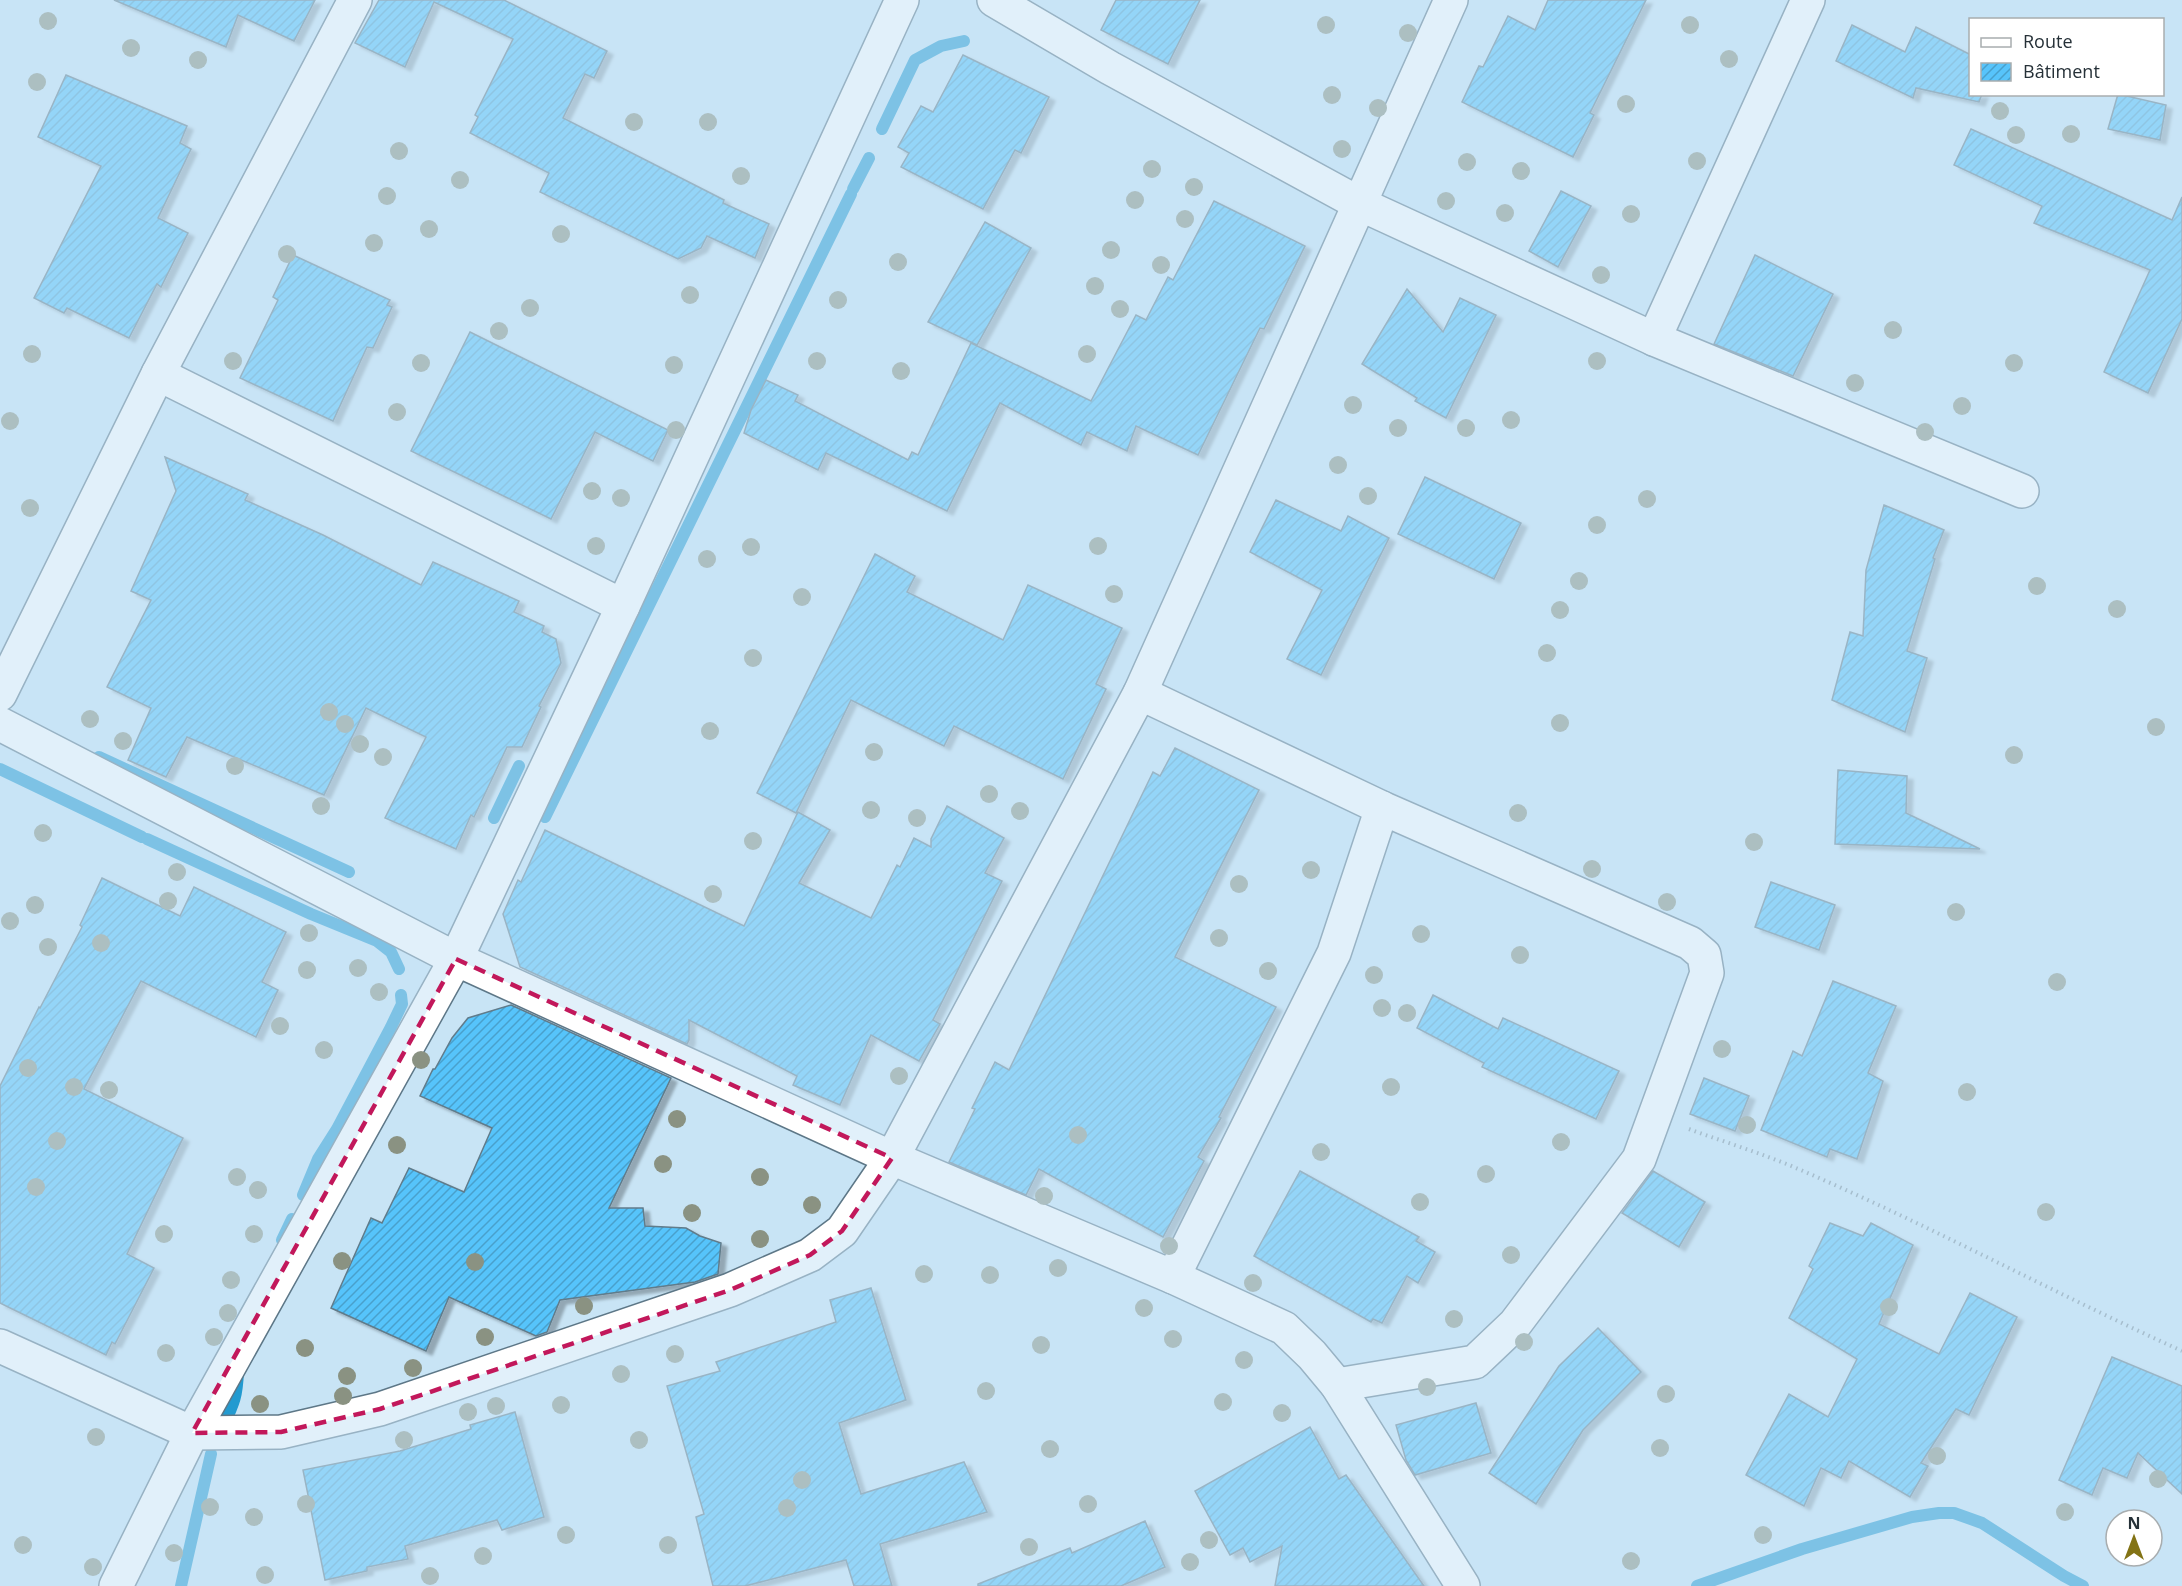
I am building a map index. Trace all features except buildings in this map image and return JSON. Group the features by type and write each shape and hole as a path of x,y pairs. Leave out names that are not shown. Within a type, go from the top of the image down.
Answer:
{"street":[{"path":"0,694 158,374 355,0"},
{"path":"116,1586 192,1433 456,959 623,606 902,0"},
{"path":"994,0 1110,68 1360,204 1654,339 2022,491"},
{"path":"0,1346 192,1433 281,1432 380,1409 730,1290 810,1255 842,1232 892,1158 1140,693 1451,0"},
{"path":"1654,339 1808,0"},
{"path":"158,374 623,606"},
{"path":"1140,693 1382,808 1690,943 1704,955 1707,973 1639,1159 1515,1324 1475,1362 1336,1385"},
{"path":"0,724 456,959 892,1158 1173,1277 1284,1328 1312,1355 1336,1385 1463,1586"},
{"path":"1173,1277 1334,953 1382,808"}],"path":[{"path":"1654,1116 1794,1167 1954,1240 2103,1315 2182,1351"}],"highlighted area":[{"path":"456,959 892,1158 842,1231 810,1255 730,1290 380,1409 281,1432 192,1433"}],"waterway":[{"path":"882,129 915,60 941,46 964,41"},
{"path":"853,189 869,158"},
{"path":"545,817 851,194"},
{"path":"99,757 349,872"},
{"path":"494,818 519,766"},
{"path":"0,769 142,837"},
{"path":"147,839 311,914 377,941 391,952 399,969"},
{"path":"303,1195 318,1159 337,1129 391,1027 402,1004 401,995"},
{"path":"282,1240 292,1219"},
{"path":"223,1427 234,1400 238,1371"},
{"path":"181,1586 211,1454"},
{"path":"1697,1586 1802,1549 1912,1517 1939,1513 1954,1513 1982,1523 2083,1586"}]}
